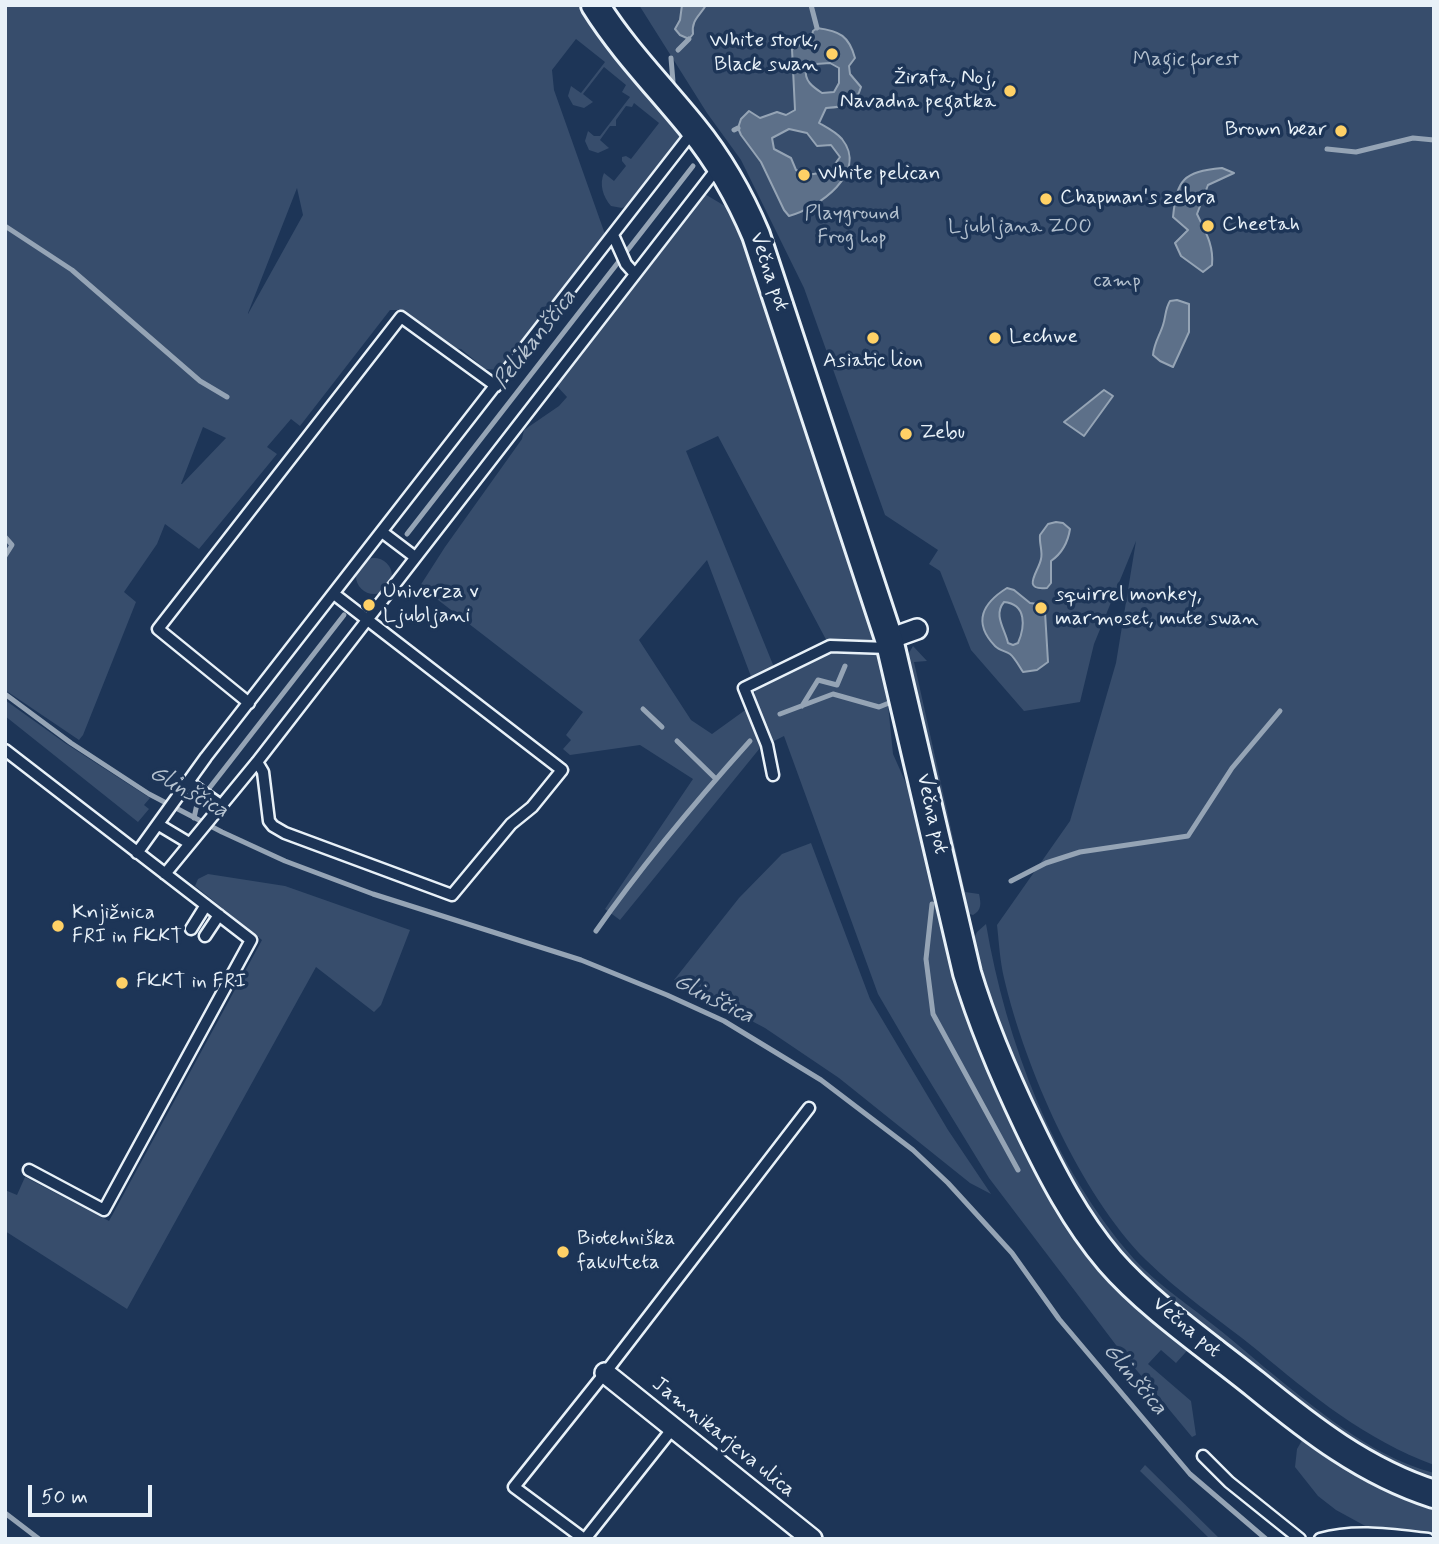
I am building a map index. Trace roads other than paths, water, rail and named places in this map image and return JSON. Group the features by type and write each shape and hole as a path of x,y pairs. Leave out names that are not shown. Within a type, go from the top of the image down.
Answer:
{"main road":[{"name":"Večna pot","path":"595,5 629,53 695,130 742,202 756,235 891,643 978,1012 1062,1194 1111,1263 1308,1427 1348,1455 1383,1474 1434,1494"}],"street":[{"path":"891,643 918,629"},
{"name":"Jamnikarjeva ulica","path":"605,1373 812,1539"}],"lane":[{"path":"137,853 206,757 695,130"},
{"path":"166,874 257,762 720,166"},
{"path":"614,237 626,264 635,274"},
{"path":"249,703 158,629 166,618 401,317 496,386"},
{"path":"382,532 415,557"},
{"path":"257,762 263,772 269,821 273,826 285,833 452,895 511,824 532,807 562,770 334,594"},
{"path":"773,775 767,745 744,688 830,646 891,643"},
{"path":"6,751 251,940 104,1210 29,1170"},
{"path":"188,782 222,806"},
{"path":"159,825 189,843"},
{"path":"191,929 206,905"},
{"path":"205,936 219,915"},
{"path":"673,1428 585,1539 514,1487 808,1108"},
{"path":"1203,1456 1229,1482 1300,1539"},
{"path":"1320,1539 1337,1534 1428,1539"}],"waterway":[{"path":"811,5 817,28"},
{"path":"678,50 689,39"},
{"path":"671,58 673,82"},
{"name":"Pelikanščica","path":"734,130 738,128"},
{"path":"1327,149 1356,152 1413,138 1434,140"},
{"name":"Pelikanščica","path":"407,534 693,166"},
{"path":"5,226 72,270 200,381 227,397"},
{"path":"5,537 12,545 5,556"},
{"name":"Pelikanščica","path":"194,818 197,804 344,615"},
{"path":"802,706 818,680 837,685 845,666"},
{"name":"Glinščica","path":"5,694 71,743 149,794 222,832 285,861 373,894 581,960 667,995 724,1021 821,1080 913,1150 948,1183 1012,1253 1059,1319 1190,1474 1266,1539"},
{"path":"780,714 833,694 879,707 889,703"},
{"path":"643,709 662,727"},
{"path":"1011,881 1046,863 1080,852 1188,836 1232,768 1280,711"},
{"path":"677,741 716,779"},
{"path":"596,931 670,833 750,741"},
{"path":"932,904 926,959 933,1014 1018,1170"},
{"path":"5,1513 39,1539"}],"place":[{"name":"White stork, Black swan","path":"832,54"},
{"name":"Žirafa, Noj, Navadna pegatka","path":"1010,91"},
{"name":"Brown bear","path":"1341,131"},
{"name":"White pelican","path":"804,175"},
{"name":"Chapman's zebra","path":"1046,199"},
{"name":"Cheetah","path":"1208,226"},
{"name":"Asiatic lion","path":"873,338"},
{"name":"Lechwe","path":"995,338"},
{"name":"Zebu","path":"906,434"},
{"name":"Univerza v Ljubljani","path":"369,605"},
{"name":"squirrel monkey, marmoset, mute swan","path":"1041,608"},
{"name":"Knjižnica FRI in FKKT","path":"58,926"},
{"name":"FKKT in FRI","path":"122,983"},
{"name":"Biotehniška fakulteta","path":"563,1252"}],"park label":[{"name":"Magic forest","path":"1186,61"},
{"name":"Playground Frog hop","path":"852,227"},
{"name":"Ljubljana ZOO","path":"1020,228"},
{"name":"camp","path":"1117,282"}]}
